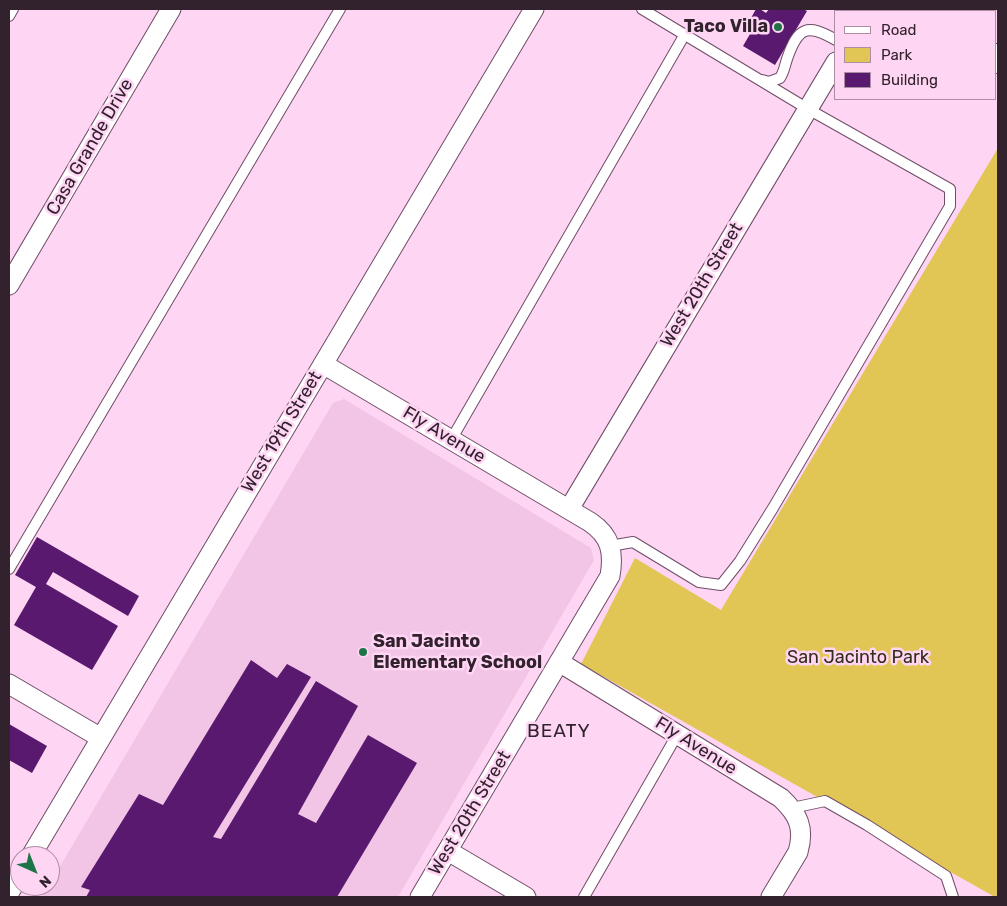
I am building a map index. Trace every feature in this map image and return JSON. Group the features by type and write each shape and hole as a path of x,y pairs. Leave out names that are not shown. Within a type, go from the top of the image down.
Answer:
{"street":[{"name":"Casa Grande Drive","path":"9,286 171,9"},
{"name":"West 19th Street","path":"37,846 534,9"},
{"name":"West 20th Street","path":"569,509 834,65"},
{"name":"Fly Avenue","path":"323,364 590,522 607,538 610,546"},
{"name":"West 20th Street","path":"420,897 610,576 612,561 610,546"},
{"name":"Fly Avenue","path":"560,662 781,798 792,808"},
{"path":"9,684 101,738"},
{"path":"771,897 798,852 800,844 801,829 792,808"},
{"path":"448,851 526,897"}],"lane":[{"path":"9,16 13,9"},
{"path":"9,569 340,9"},
{"path":"610,546 633,542 699,582 721,585 740,561 773,508 950,206 950,189 808,109 642,9"},
{"path":"759,79 766,82 780,78 792,49 801,34 807,30 818,30 834,39"},
{"path":"451,440 685,34"},
{"path":"584,897 677,734"},
{"path":"792,808 825,801 867,825 946,876 953,897"}],"shaded area":[{"name":"San Jacinto Elementary School","path":"344,399 591,548 594,560 398,897 42,897 60,896 60,866 333,403"}],"green space":[{"name":"San Jacinto Park","path":"998,148 998,897 995,897 581,664 635,558 721,610"}],"building":[{"path":"756,9 766,13 769,9 803,9 807,11 775,65 743,46 757,22 751,18"},
{"path":"37,537 139,596 128,616 53,572 46,584 118,626 92,670 14,625 36,587 15,575"},
{"path":"251,660 277,678 287,664 311,677 213,837 221,839 316,681 358,706 298,814 316,823 368,735 417,763 337,897 86,897 90,890 81,887 139,794 163,805"},
{"path":"9,724 47,746 32,773 9,760"}],"place":[{"name":"Taco Villa","path":"778,27"},
{"name":"San Jacinto Elementary School","path":"363,652"}],"district":[{"name":"BEATY","path":"559,732"}]}
